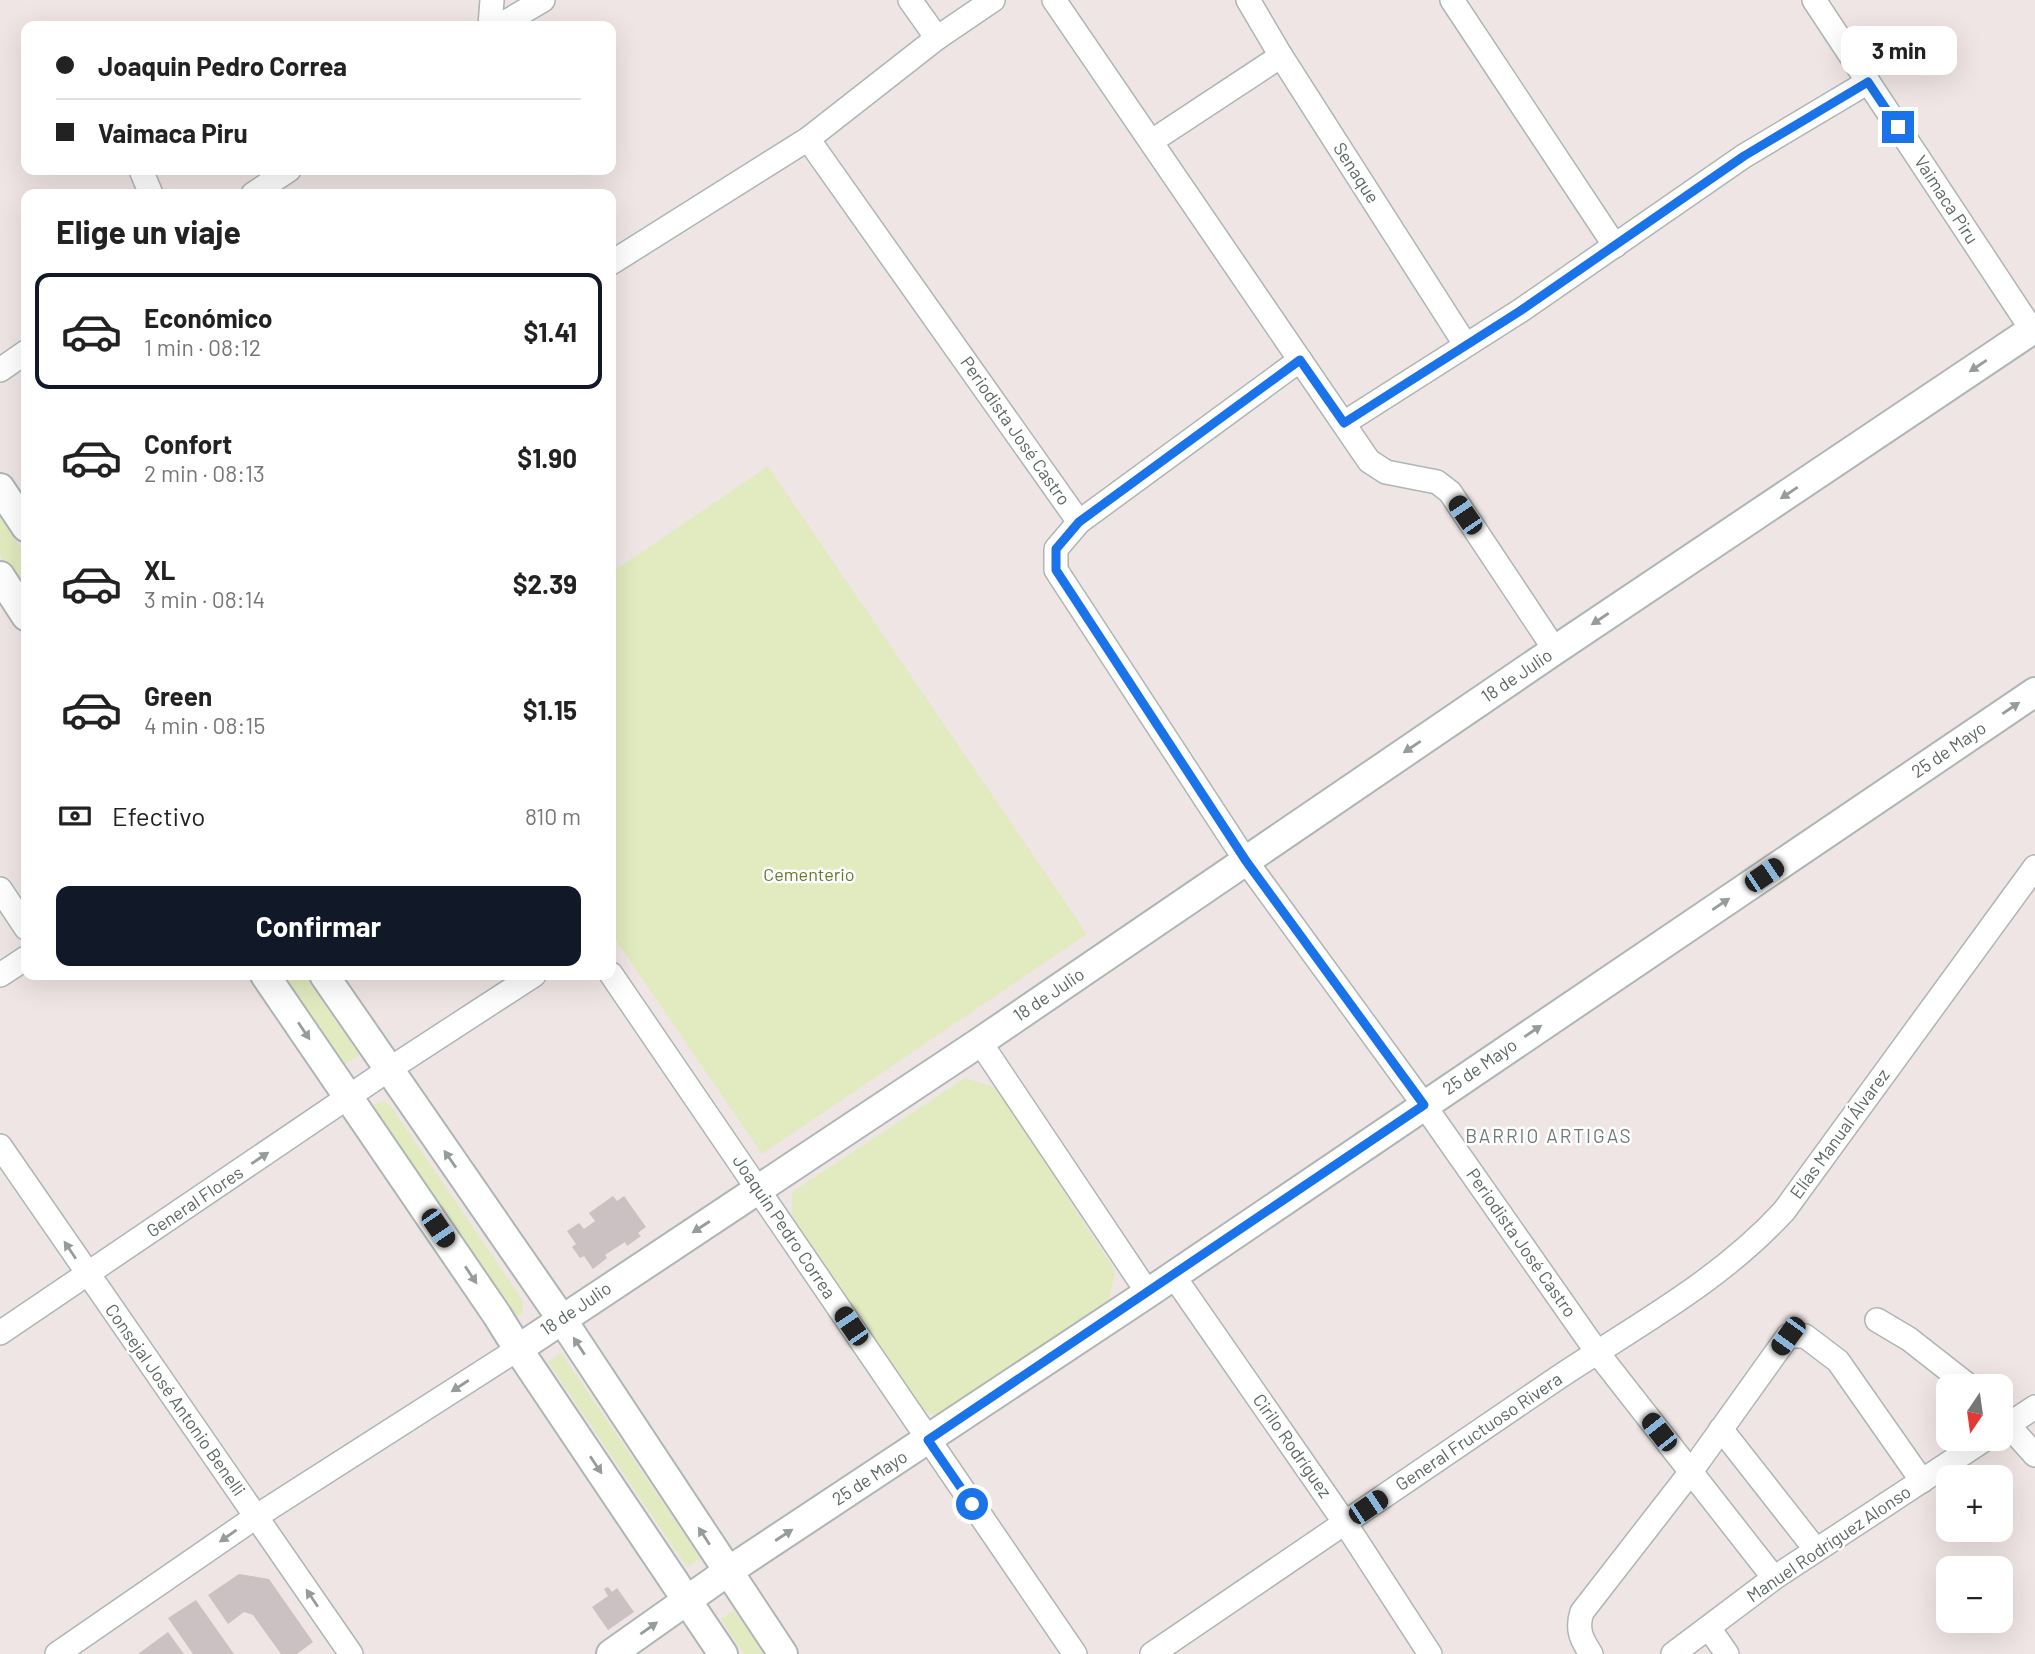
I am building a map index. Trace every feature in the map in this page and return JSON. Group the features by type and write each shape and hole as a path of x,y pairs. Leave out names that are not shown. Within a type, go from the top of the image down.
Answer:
{"street":[{"path":"490,21 492,0"},
{"path":"507,21 543,0"},
{"path":"911,0 937,38"},
{"path":"616,260 808,139 937,38 993,0"},
{"path":"1054,0 1369,461 1386,472 1437,482 1450,492 1555,650"},
{"path":"1452,0 1615,246"},
{"name":"Vaimaca Piru","path":"1815,0 2033,329"},
{"name":"Senaque","path":"1255,3 1280,56 1465,344"},
{"path":"1152,141 1280,56"},
{"path":"1344,423 1520,311 1744,156 1868,82"},
{"name":"Periodista José Castro","path":"808,139 1079,522 1056,549 1056,570 1246,861 1424,1105 1597,1352 1774,1578"},
{"path":"260,189 282,175"},
{"name":"18 de Julio","path":"57,1654 257,1516 517,1349 980,1042 1555,650 2033,329"},
{"path":"0,370 21,355"},
{"path":"1079,522 1300,360"},
{"path":"0,488 21,520"},
{"path":"0,576 21,608"},
{"name":"25 de Mayo","path":"611,1654 727,1573 1148,1293 2035,692"},
{"name":"Elías Manual Álvarez","path":"1597,1352 1685,1296 1759,1239 1784,1211 2035,867"},
{"path":"0,889 21,920"},
{"path":"0,975 21,961"},
{"path":"268,980 498,1315 517,1349 723,1654"},
{"path":"327,980 561,1318 783,1654"},
{"name":"General Flores","path":"0,1333 388,1070 526,980"},
{"name":"Joaquin Pedro Correa","path":"615,980 1075,1654"},
{"path":"980,1042 1148,1293"},
{"name":"Consejal José Antonio Benelli","path":"0,1146 351,1654"},
{"name":"Cirilo Rodríguez","path":"1173,1275 1345,1523 1430,1654"},
{"path":"1877,1320 1909,1339 1954,1374"},
{"path":"1591,1654 1579,1629 1582,1612 1690,1473 1788,1336 1805,1336 1838,1361 1922,1481"},
{"name":"General Fructuoso Rivera","path":"1152,1654 1597,1352"},
{"path":"2013,1418 2035,1407"},
{"path":"1721,1429 1816,1550"},
{"path":"2013,1433 2035,1455"},
{"name":"Manuel Rodríguez Alonso","path":"1673,1654 1774,1578 1967,1451"},
{"path":"1709,1628 1727,1654"}],"green space":[{"name":"Cementerio","path":"768,466 1087,934 762,1154 616,940 616,570"},
{"path":"0,516 21,548 21,588 0,556"},
{"path":"282,980 307,980 359,1055 341,1067"},
{"path":"965,1078 997,1088 1115,1271 1109,1301 939,1416 918,1408 792,1220 792,1192"},
{"path":"382,1101 390,1105 523,1301 523,1314 512,1318 372,1115 372,1106"},
{"path":"561,1353 700,1558 687,1567 548,1362"},
{"path":"734,1610 764,1654 744,1654 721,1619"}],"building":[{"path":"613,1196 617,1201 624,1196 646,1227 638,1233 641,1236 627,1246 625,1242 605,1255 607,1258 593,1269 584,1256 580,1258 572,1247 576,1244 567,1231 579,1223 584,1229 595,1221 589,1213"},
{"path":"239,1574 269,1579 313,1642 297,1654 281,1654 253,1615 244,1612 228,1624 208,1595"},
{"path":"608,1587 612,1592 617,1588 634,1612 608,1630 592,1607 608,1596 604,1589"},
{"path":"196,1600 234,1654 193,1654 168,1618"},
{"path":"168,1632 184,1654 138,1654"}],"district":[{"name":"BARRIO ARTIGAS","path":"1549,1136"}],"route":[{"path":"972,1504 928,1440 1424,1105 1246,861 1056,570 1056,549 1079,522 1300,360 1344,423 1520,311 1744,156 1868,82 1898,127"}]}
